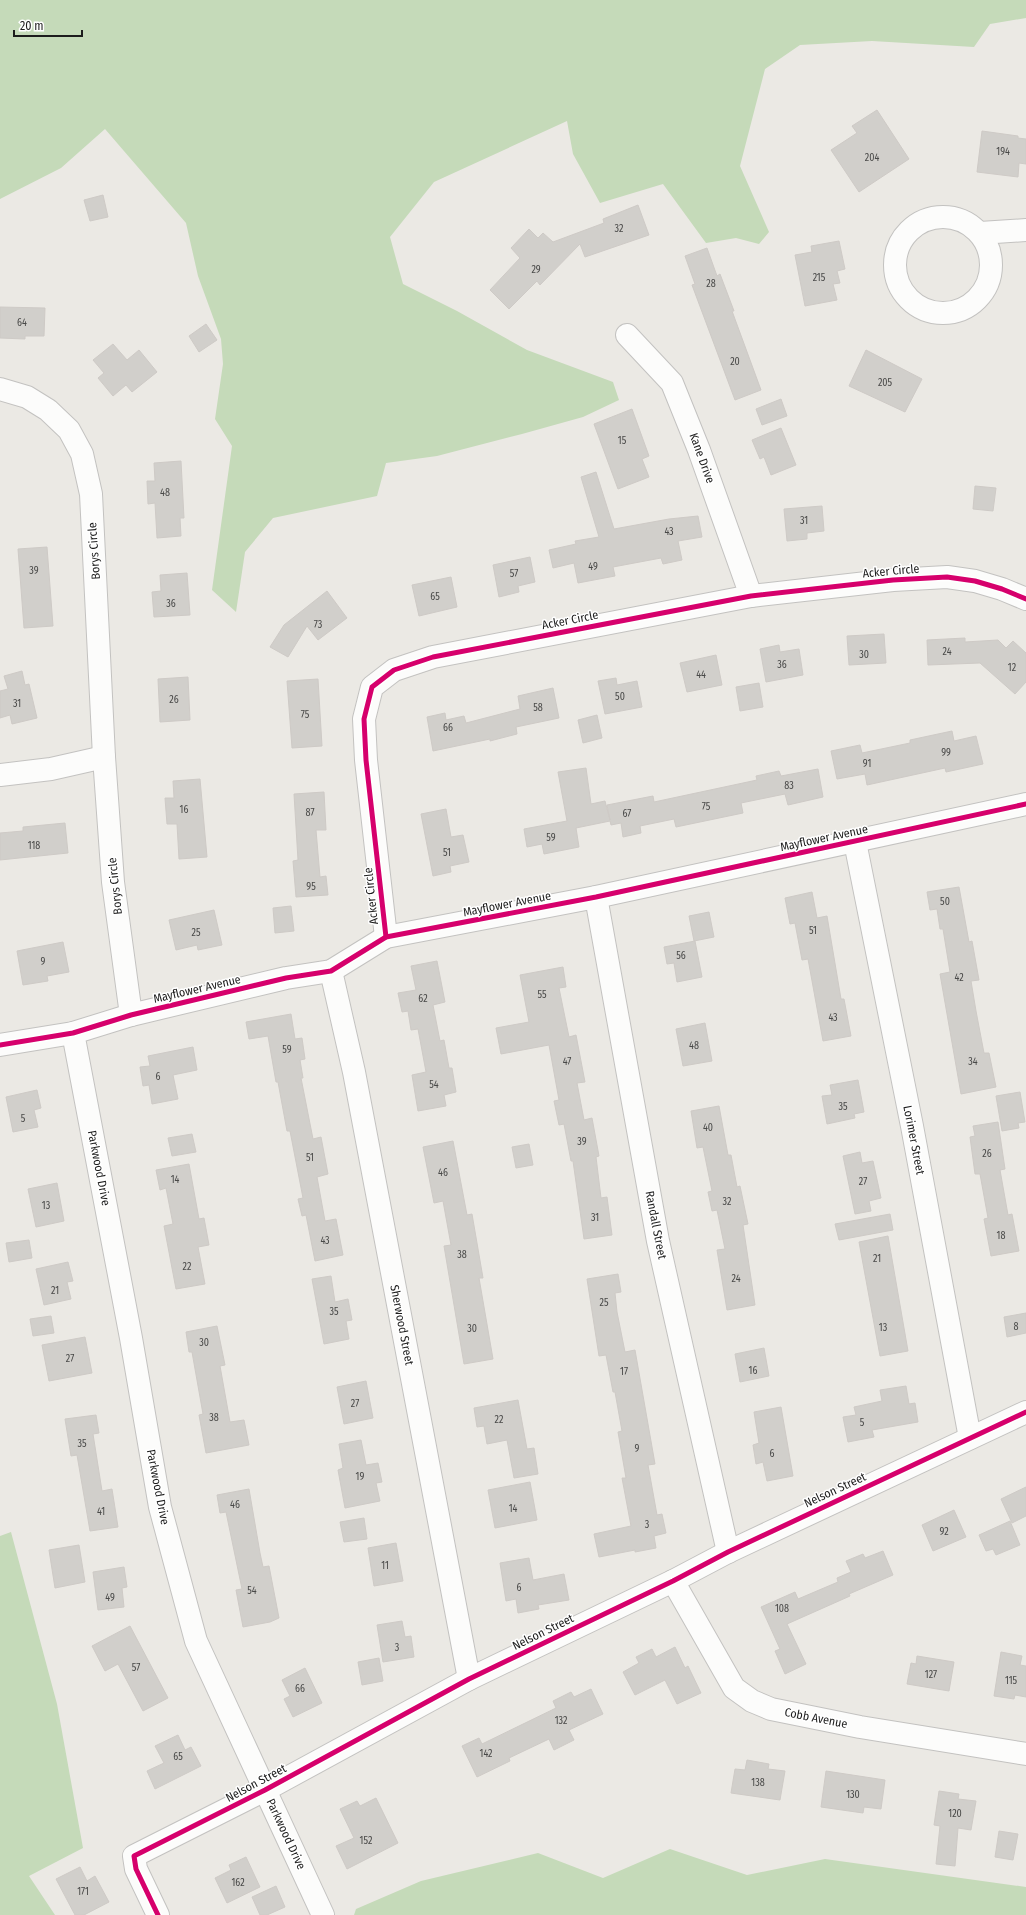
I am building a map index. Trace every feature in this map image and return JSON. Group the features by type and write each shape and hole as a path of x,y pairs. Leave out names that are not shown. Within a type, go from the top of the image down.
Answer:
{"street":[{"path":"980,233 988,247 992,262 990,278 984,292 973,303 959,311 943,314 927,311 912,303 901,291 895,275 894,258 899,243 909,230 923,220 938,216 954,217 968,223 980,233 1026,230"},
{"name":"Kane Drive","path":"627,336 672,383 700,450 750,596"},
{"name":"Borys Circle","path":"0,388 27,397 48,410 69,430 82,454 90,494 104,757 114,882 131,1014"},
{"name":"Acker Circle","path":"386,937 366,753 364,719 372,687 394,670 433,657 750,596 893,580 947,577 975,581 1002,589 1026,599"},
{"path":"0,775 51,769 104,757"},
{"name":"Mayflower Avenue","path":"0,1045 73,1033 131,1014 286,978 331,971 386,937 596,897 1026,804"},
{"name":"Lorimer Street","path":"855,842 912,1126 970,1438"},
{"name":"Randall Street","path":"596,897 658,1241 728,1552"},
{"name":"Sherwood Street","path":"331,971 354,1072 469,1679"},
{"name":"Parkwood Drive","path":"73,1033 131,1338 160,1507 196,1642 323,1915"},
{"name":"Nelson Street","path":"158,1915 136,1869 134,1856 265,1790 469,1679 672,1581 728,1552 1026,1412"},
{"name":"Cobb Avenue","path":"672,1581 734,1688 752,1701 771,1709 860,1727 1026,1754"}],"green space":[{"path":"0,0 1026,0 1026,18 990,24 974,47 872,41 800,45 765,69 740,166 769,232 759,244 736,238 706,243 663,184 600,203 573,154 567,121 434,182 390,237 403,284 457,311 527,350 613,382 619,400 583,417 522,434 437,456 386,463 377,496 273,518 245,552 236,612 212,590 232,446 215,419 223,364 221,339 198,276 186,223 105,129 61,168 0,199"},
{"path":"11,1532 57,1704 83,1848 29,1876 55,1915 0,1915 0,1536"},
{"path":"670,1849 747,1875 825,1859 1026,1887 1026,1915 354,1915 356,1909 421,1881 538,1853 603,1878"}],"building":[{"path":"877,110 909,159 859,192 831,150 857,133 852,126"},
{"path":"982,131 1018,136 1018,138 1026,139 1026,164 1019,163 1018,177 977,172"},
{"path":"103,195 108,217 90,221 84,200"},
{"path":"638,205 649,235 585,257 580,244 540,285 537,281 509,309 490,290 520,258 511,248 529,229 538,238 543,233 553,242 604,223 603,219"},
{"path":"839,241 845,269 837,271 840,283 833,284 837,300 805,306 795,255 812,252 811,246"},
{"path":"707,248 717,276 720,274 761,390 735,400 692,285 695,284 685,256"},
{"path":"0,307 45,308 44,336 25,336 25,339 0,338"},
{"path":"206,324 217,340 199,352 189,336"},
{"path":"113,344 127,360 139,350 157,372 132,392 126,385 113,396 98,378 104,373 93,360"},
{"path":"866,350 922,379 905,412 849,386"},
{"path":"781,399 787,416 762,425 756,409"},
{"path":"632,409 649,456 642,459 649,477 618,489 594,424"},
{"path":"781,428 796,465 771,475 764,457 760,459 752,440"},
{"path":"181,461 184,518 180,518 181,536 157,538 155,503 148,504 147,481 155,481 154,463"},
{"path":"596,472 614,529 669,519 698,516 702,537 678,541 682,560 663,564 661,558 613,567 615,576 578,583 574,563 553,568 549,550 576,544 575,541 599,537 581,477"},
{"path":"975,486 996,488 993,511 973,509"},
{"path":"822,506 824,531 807,533 807,539 787,541 784,509"},
{"path":"47,547 53,626 24,628 18,549"},
{"path":"530,557 535,582 518,586 519,592 499,597 493,565"},
{"path":"187,573 190,615 154,617 152,592 161,591 160,575"},
{"path":"451,577 457,607 419,616 412,585"},
{"path":"327,591 347,618 318,640 307,626 288,657 270,647 284,625"},
{"path":"884,634 886,663 849,665 847,636"},
{"path":"965,638 965,642 998,640 1006,648 1013,641 1026,653 1026,682 1015,694 980,663 928,665 927,640"},
{"path":"779,645 780,652 799,649 803,675 766,682 760,649"},
{"path":"716,655 722,685 687,692 680,663"},
{"path":"22,671 25,685 29,684 37,718 12,724 10,715 0,718 0,691 8,689 4,676"},
{"path":"188,677 190,720 160,722 158,679"},
{"path":"616,678 617,685 637,681 642,707 605,714 598,681"},
{"path":"318,679 322,746 292,748 287,681"},
{"path":"759,683 763,707 740,711 736,687"},
{"path":"553,688 559,718 516,727 517,734 490,741 490,739 433,751 427,717 445,713 446,720 464,716 466,723 520,709 518,696"},
{"path":"597,715 602,738 583,743 578,720"},
{"path":"952,731 954,741 976,736 983,764 946,772 945,768 867,785 865,774 837,779 831,751 860,745 862,753 910,743 910,740"},
{"path":"586,768 591,804 605,801 610,820 607,805 653,796 654,802 757,780 756,776 779,771 781,776 818,769 823,797 788,805 785,794 741,803 743,813 676,827 674,819 640,826 641,833 623,837 621,823 611,825 610,821 576,828 579,847 544,854 542,844 527,847 524,829 567,821 558,772"},
{"path":"200,779 207,857 179,859 177,824 167,824 165,798 174,798 173,781"},
{"path":"324,792 326,830 316,830 320,877 326,876 328,895 296,897 293,861 298,860 294,794"},
{"path":"446,809 451,837 463,835 469,862 450,866 451,872 433,876 421,814"},
{"path":"65,823 68,853 0,860 0,833 23,831 23,827"},
{"path":"959,887 969,942 972,941 979,980 971,981 976,1011 984,1053 989,1053 996,1087 961,1094 940,974 950,972 943,929 940,929 937,909 930,910 927,892"},
{"path":"812,892 817,918 827,916 841,999 844,999 851,1036 823,1041 808,959 802,960 795,923 790,924 785,898"},
{"path":"291,906 294,931 275,933 273,908"},
{"path":"214,910 222,945 198,950 197,945 176,950 169,920"},
{"path":"709,912 714,937 694,941 689,916"},
{"path":"695,941 702,977 677,982 674,963 667,964 664,947"},
{"path":"63,942 69,972 47,976 48,981 23,985 17,951"},
{"path":"437,961 445,1002 433,1005 440,1041 444,1040 449,1068 452,1068 456,1092 444,1095 446,1106 418,1111 412,1075 426,1072 418,1029 411,1030 408,1011 402,1012 398,993 416,990 411,966"},
{"path":"563,967 566,987 559,988 569,1037 576,1035 585,1082 577,1083 584,1120 592,1118 599,1156 596,1157 601,1198 607,1197 612,1235 584,1239 573,1161 571,1161 564,1124 559,1125 554,1101 559,1100 549,1045 501,1054 496,1028 529,1022 520,975"},
{"path":"291,1014 295,1039 302,1038 305,1059 300,1060 303,1078 301,1078 313,1139 321,1137 328,1174 317,1177 325,1221 336,1219 343,1255 315,1261 306,1215 302,1216 298,1199 303,1198 290,1131 287,1131 278,1082 276,1082 268,1036 249,1039 246,1022"},
{"path":"705,1023 712,1061 683,1066 676,1029"},
{"path":"193,1047 197,1070 173,1075 178,1099 152,1104 149,1085 143,1086 140,1067 150,1066 148,1056"},
{"path":"858,1080 864,1112 854,1114 855,1118 827,1124 822,1096 832,1095 830,1085"},
{"path":"37,1090 41,1108 34,1110 38,1127 13,1132 6,1097"},
{"path":"1020,1092 1025,1122 1018,1123 1019,1128 1002,1131 996,1096"},
{"path":"719,1106 728,1155 731,1155 737,1187 740,1186 748,1224 743,1225 755,1305 727,1310 717,1250 725,1249 717,1210 712,1211 708,1192 712,1191 703,1147 697,1148 691,1111"},
{"path":"998,1122 1005,1169 1000,1170 1008,1215 1012,1214 1019,1251 991,1256 984,1219 988,1218 980,1174 975,1174 970,1137 975,1136 973,1126"},
{"path":"192,1134 196,1152 172,1156 168,1138"},
{"path":"453,1141 467,1215 472,1214 483,1278 479,1278 493,1359 464,1364 444,1246 451,1245 443,1201 434,1203 423,1147"},
{"path":"529,1144 533,1165 516,1168 512,1147"},
{"path":"860,1152 862,1163 873,1161 881,1198 869,1201 871,1211 855,1214 843,1156"},
{"path":"189,1164 199,1219 204,1218 209,1245 198,1247 205,1284 176,1289 164,1226 173,1224 166,1188 160,1190 156,1170"},
{"path":"57,1183 64,1221 36,1227 28,1189"},
{"path":"890,1214 893,1230 839,1240 835,1224"},
{"path":"888,1236 908,1351 880,1356 859,1242"},
{"path":"29,1240 32,1258 9,1262 6,1243"},
{"path":"68,1262 73,1281 67,1282 71,1299 44,1305 36,1269"},
{"path":"618,1274 621,1292 615,1293 617,1312 625,1352 635,1350 655,1464 648,1465 657,1515 662,1514 666,1533 654,1536 656,1548 635,1552 635,1550 599,1557 594,1534 631,1526 622,1478 626,1478 618,1432 622,1431 606,1355 599,1356 587,1279"},
{"path":"331,1276 335,1302 348,1299 352,1320 346,1321 349,1339 324,1344 312,1279"},
{"path":"1026,1313 1026,1333 1007,1337 1004,1317"},
{"path":"51,1316 54,1333 33,1336 30,1319"},
{"path":"217,1326 225,1365 220,1366 230,1422 244,1420 249,1445 206,1453 199,1415 203,1414 192,1352 189,1352 186,1332"},
{"path":"85,1337 92,1373 49,1381 42,1345"},
{"path":"764,1348 769,1376 740,1382 735,1354"},
{"path":"366,1381 373,1418 344,1424 337,1387"},
{"path":"906,1386 909,1404 915,1403 918,1422 872,1430 874,1437 848,1442 843,1417 856,1415 854,1407 882,1401 880,1390"},
{"path":"518,1400 527,1449 534,1448 538,1474 514,1478 507,1440 487,1444 484,1426 477,1427 474,1408"},
{"path":"781,1407 793,1476 767,1481 763,1462 756,1464 753,1445 759,1443 754,1412"},
{"path":"96,1415 99,1433 93,1434 102,1491 112,1489 118,1527 90,1531 77,1455 71,1456 65,1419"},
{"path":"361,1440 366,1465 378,1463 382,1482 376,1483 380,1501 345,1508 338,1470 343,1468 339,1444"},
{"path":"530,1482 537,1520 495,1528 488,1490"},
{"path":"1026,1487 1026,1516 1012,1523 1001,1499"},
{"path":"249,1489 263,1567 269,1566 279,1618 270,1622 243,1627 236,1590 242,1589 226,1512 220,1513 217,1495"},
{"path":"954,1510 966,1537 933,1551 922,1525"},
{"path":"364,1518 367,1539 344,1542 340,1522"},
{"path":"1010,1521 1020,1545 996,1555 993,1549 986,1551 979,1535"},
{"path":"396,1543 403,1581 374,1586 368,1548"},
{"path":"79,1545 85,1582 55,1588 49,1550"},
{"path":"883,1551 893,1575 849,1594 850,1596 787,1624 806,1664 785,1674 775,1651 780,1649 761,1607 795,1592 798,1599 838,1582 837,1578 851,1572 846,1561 863,1554 865,1558"},
{"path":"529,1558 533,1580 564,1574 569,1600 538,1605 539,1609 518,1613 516,1599 506,1601 500,1563"},
{"path":"124,1567 127,1587 122,1588 124,1607 98,1610 93,1572"},
{"path":"402,1621 405,1637 411,1636 414,1657 383,1662 377,1625"},
{"path":"130,1626 168,1698 143,1711 118,1664 105,1671 92,1646"},
{"path":"675,1647 685,1668 688,1666 701,1693 677,1704 665,1680 635,1695 623,1672 639,1663 636,1657 652,1649 656,1657"},
{"path":"1001,1652 1022,1656 1020,1665 1026,1666 1026,1697 1015,1695 1014,1699 994,1696"},
{"path":"917,1656 954,1662 949,1691 907,1684 911,1663 916,1664"},
{"path":"379,1658 383,1681 362,1685 358,1662"},
{"path":"305,1668 322,1703 293,1717 284,1699 290,1696 282,1680"},
{"path":"591,1689 603,1714 569,1730 574,1740 554,1750 549,1739 509,1758 510,1761 477,1777 462,1746 479,1738 482,1744 556,1708 553,1701 571,1692 574,1697"},
{"path":"178,1735 185,1750 191,1747 201,1766 155,1789 147,1771 164,1763 155,1746"},
{"path":"747,1760 769,1764 768,1769 785,1771 780,1800 731,1793 735,1769 745,1770"},
{"path":"826,1771 885,1780 881,1809 864,1807 863,1813 821,1807"},
{"path":"939,1791 959,1794 958,1799 976,1801 971,1830 958,1828 955,1866 936,1864 940,1826 934,1825"},
{"path":"376,1798 398,1843 347,1869 336,1846 354,1838 340,1809 357,1801 360,1806"},
{"path":"999,1831 1018,1834 1013,1860 995,1857"},
{"path":"246,1857 260,1887 227,1903 215,1878 231,1870 229,1865"},
{"path":"80,1867 87,1881 95,1876 109,1902 84,1915 75,1915 56,1879"},
{"path":"276,1886 285,1907 267,1915 260,1915 252,1897"}],"cycle path":[{"path":"386,937 366,760 364,719 372,687 394,670 433,657 751,596 893,580 947,577 975,581 1002,589 1026,599"},
{"path":"0,1045 73,1033 131,1015 286,978 331,971 386,937 596,897 1026,804"},
{"path":"158,1915 136,1869 134,1856 265,1790 469,1679 673,1581 728,1552 1026,1412"}]}
